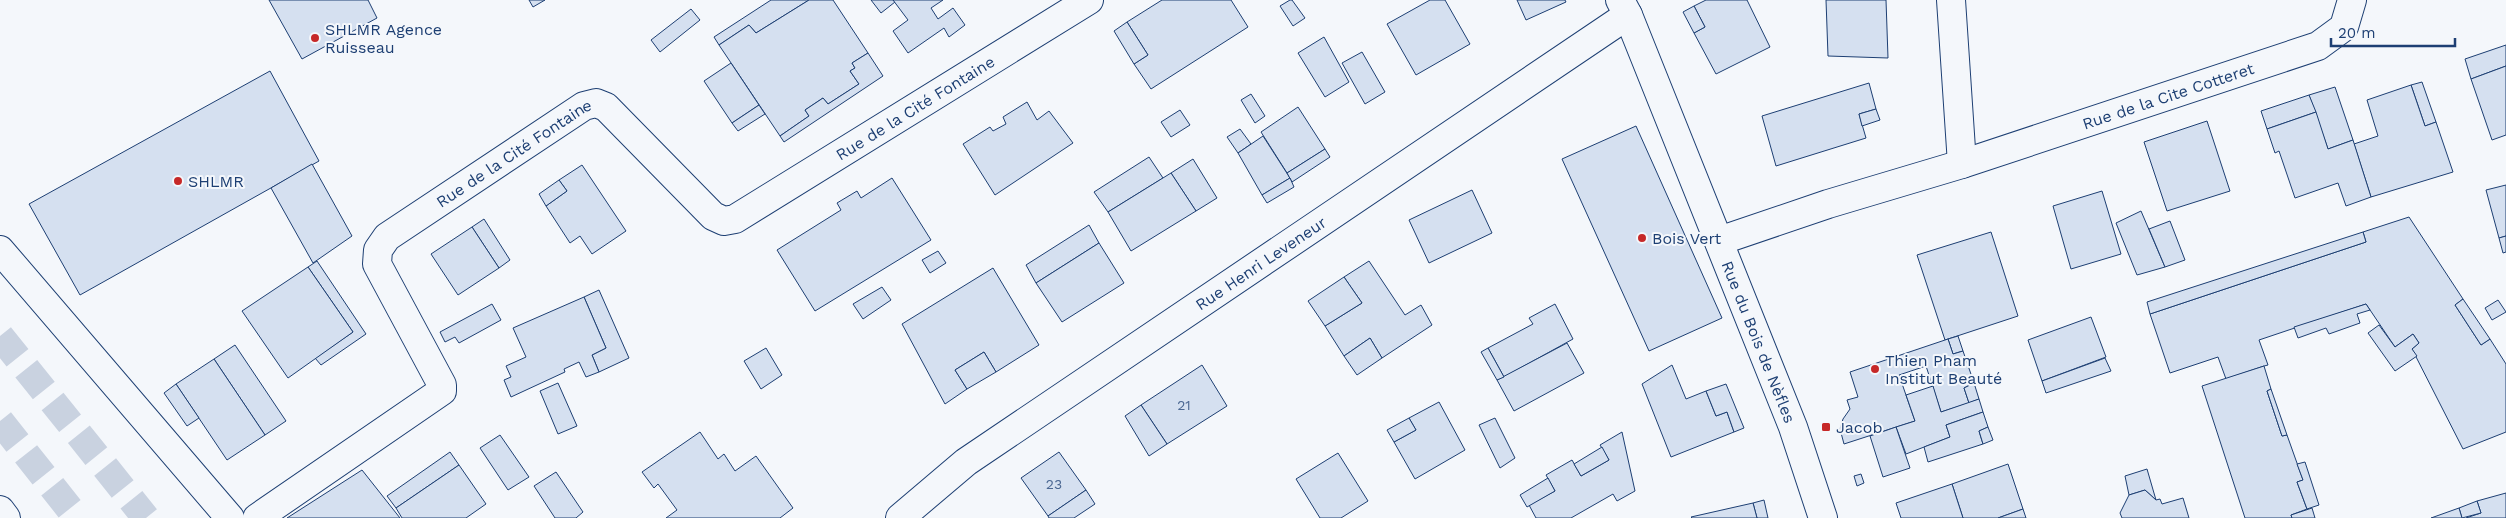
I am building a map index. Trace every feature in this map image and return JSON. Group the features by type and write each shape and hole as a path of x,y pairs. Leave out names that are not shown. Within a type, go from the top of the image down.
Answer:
{"street":[{"name":"Rue de la Cité Fontaine","path":"257,518 442,391 442,385 377,264 378,250 387,237 584,106 596,103 606,106 713,216 724,221 735,219 1089,0"},
{"path":"1950,0 1962,164"},
{"name":"Rue de la Cite Cotteret","path":"1719,241 1828,204 1962,164 2318,46 2344,27 2352,0"},
{"name":"Rue du Bois de Nèfles","path":"1624,7 1793,427 1823,518"},
{"name":"Rue Henri Leveneur","path":"900,518 966,462 1624,7"},
{"path":"0,250 230,518"},
{"path":"0,510 6,518"}],"building":[{"name":"SHLMR Agence Ruisseau","path":"269,0 368,0 377,18 302,59"},
{"path":"529,0 545,0 533,7"},
{"path":"771,0 809,0 756,33 749,25 719,45 714,37"},
{"path":"809,0 833,0 868,53 852,63 855,68 850,71 859,84 828,104 823,98 805,110 809,116 780,136 719,45 749,25 756,33"},
{"path":"871,0 893,0 895,2 881,13"},
{"path":"893,0 943,0 931,8 938,19 953,8 965,25 949,37 944,28 908,53 893,31 908,20"},
{"path":"1162,0 1231,0 1248,27 1151,89 1134,64 1148,55 1127,22"},
{"path":"1292,0 1305,18 1293,26 1280,6"},
{"path":"1430,0 1445,0 1470,44 1416,75 1387,24"},
{"path":"1517,0 1565,0 1566,2 1526,20"},
{"path":"1706,0 1747,0 1770,47 1716,74 1694,33 1705,27 1694,6"},
{"path":"1826,0 1886,0 1888,58 1828,56"},
{"path":"1694,6 1705,27 1694,33 1683,12"},
{"path":"691,9 700,20 660,52 651,40"},
{"path":"1127,22 1148,55 1134,64 1114,31"},
{"path":"1324,37 1349,82 1325,97 1298,53"},
{"path":"2506,45 2506,66 2471,79 2465,59"},
{"path":"1362,52 1385,92 1365,104 1342,63"},
{"path":"868,53 883,76 784,142 780,136 809,116 805,110 823,98 828,104 859,84 850,71 855,68 852,63"},
{"path":"731,63 759,105 732,123 704,81"},
{"path":"2506,66 2506,135 2492,140 2471,79"},
{"name":"SHLMR","path":"270,71 319,161 80,295 29,204"},
{"path":"2422,82 2436,122 2425,126 2411,85"},
{"path":"1869,83 1876,109 1859,114 1866,138 1776,166 1762,116"},
{"path":"2411,85 2425,126 2436,122 2453,172 2371,197 2354,144 2378,136 2367,100"},
{"path":"2335,87 2353,140 2328,149 2309,95"},
{"path":"1251,94 1265,116 1255,123 1241,100"},
{"path":"2309,95 2316,112 2267,129 2261,111"},
{"path":"1027,102 1037,120 1049,111 1073,143 995,195 963,144 990,127 993,131 1006,124 1003,117"},
{"path":"759,105 765,114 738,131 732,123"},
{"path":"1298,107 1325,149 1287,173 1261,132"},
{"path":"1876,109 1880,120 1862,126 1859,114"},
{"path":"1180,110 1190,125 1171,137 1161,122"},
{"path":"2316,112 2328,149 2353,140 2371,197 2346,206 2338,183 2295,198 2279,151 2275,153 2267,129"},
{"path":"2207,121 2230,191 2167,211 2144,142"},
{"name":"Bois Vert","path":"1636,126 1722,318 1649,351 1562,159"},
{"path":"1240,129 1251,144 1238,153 1227,137"},
{"path":"1263,136 1290,178 1262,195 1238,153"},
{"path":"1325,149 1330,157 1292,182 1287,173"},
{"path":"1149,157 1163,178 1108,212 1094,192"},
{"path":"1193,159 1217,198 1196,211 1171,173"},
{"path":"312,164 352,236 313,263 271,188"},
{"path":"582,165 626,231 592,254 580,236 570,243 546,206 567,191 559,180"},
{"path":"1171,173 1196,211 1131,251 1108,212"},
{"path":"892,178 931,240 815,311 777,250 841,210 837,203 857,191 861,198"},
{"path":"1290,178 1294,187 1267,203 1262,195"},
{"path":"559,180 567,191 546,206 539,194"},
{"path":"2506,185 2506,236 2499,238 2486,190"},
{"path":"1472,190 1492,233 1429,263 1409,220"},
{"path":"2102,191 2121,254 2071,269 2053,206"},
{"path":"2141,211 2165,267 2137,275 2116,223"},
{"path":"2409,217 2463,299 2455,305 2481,345 2490,339 2506,364 2506,432 2463,449 2412,349 2419,343 2413,334 2395,347 2366,304 2259,340 2268,365 2226,379 2218,357 2170,373 2150,314 2366,242 2363,232"},
{"path":"484,219 510,260 499,268 472,227"},
{"path":"2170,221 2185,260 2165,267 2149,229"},
{"path":"1089,225 1099,243 1036,283 1026,265"},
{"path":"472,227 499,268 458,295 431,254"},
{"path":"1991,232 2018,316 1945,340 1917,255"},
{"path":"2363,232 2366,242 2150,314 2147,302"},
{"path":"2506,236 2506,252 2503,253 2499,238"},
{"path":"1099,243 1124,283 1062,322 1036,283"},
{"path":"938,251 946,263 930,273 922,260"},
{"path":"317,261 366,334 321,365 315,358 353,332 308,267"},
{"path":"1369,261 1405,315 1421,305 1432,325 1382,358 1370,338 1344,356 1325,326 1362,303 1344,277"},
{"path":"308,267 353,332 288,378 242,311"},
{"path":"993,268 1039,345 996,372 984,352 955,370 967,389 945,404 902,324"},
{"path":"1344,277 1362,303 1325,326 1308,301"},
{"path":"882,287 891,300 863,319 853,304"},
{"path":"599,290 629,358 599,372 592,355 606,348 584,297"},
{"path":"584,297 606,348 592,355 599,372 586,377 579,362 564,369 565,372 511,397 504,380 511,377 506,366 526,357 513,328"},
{"path":"2463,299 2490,339 2481,345 2455,305"},
{"path":"2498,300 2506,312 2492,320 2485,308"},
{"path":"492,304 501,320 459,343 455,337 445,342 440,332"},
{"path":"1555,304 1573,339 1504,377 1488,348 1533,324 1529,318"},
{"path":"2366,304 2370,310 2357,314 2360,323 2329,334 2326,328 2298,338 2294,327"},
{"path":"2091,317 2106,357 2042,381 2028,340"},
{"path":"2379,325 2395,347 2413,334 2419,343 2412,349 2417,356 2395,371 2368,333"},
{"path":"1958,336 1963,351 1953,354 1948,339"},
{"path":"1370,338 1382,358 1357,375 1344,356"},
{"path":"1948,339 1953,354 1963,351 1974,383 1964,388 1969,403 1941,412 1926,366 1899,375 1915,421 1844,444 1840,429 1843,419 1850,409 1847,400 1858,397 1850,372"},
{"path":"1567,343 1584,373 1514,411 1497,380"},
{"path":"235,345 286,421 265,435 214,359"},
{"path":"766,348 782,375 761,389 744,361"},
{"path":"1488,348 1504,377 1497,380 1481,352"},
{"path":"984,352 996,372 967,389 955,370"},
{"path":"2105,358 2111,371 2046,393 2042,381"},
{"path":"214,359 265,435 227,460 176,384"},
{"path":"1202,365 1227,406 1167,444 1141,405"},
{"path":"1672,365 1686,399 1706,391 1716,416 1727,412 1734,432 1671,457 1642,384"},
{"path":"2264,366 2271,389 2267,391 2282,436 2287,435 2303,480 2297,482 2307,509 2291,515 2292,518 2245,518 2202,386"},
{"path":"558,383 577,426 558,434 540,391"},
{"path":"1974,383 1979,399 1969,403 1964,388"},
{"path":"176,384 199,418 187,426 164,393"},
{"path":"1726,384 1744,428 1734,432 1727,412 1716,416 1706,391"},
{"path":"1933,386 1941,412 1979,399 1983,412 1946,425 1950,437 1906,454 1896,427 1915,421 1906,395"},
{"path":"2271,389 2287,435 2282,436 2267,391"},
{"path":"1439,402 1465,450 1415,479 1394,442 1416,430 1409,418"},
{"path":"1141,405 1167,444 1149,456 1125,416"},
{"path":"1983,412 1988,427 1979,431 1983,444 1928,462 1924,447 1950,437 1946,425"},
{"path":"1409,418 1416,430 1394,442 1387,430"},
{"path":"1495,418 1515,458 1500,468 1479,425"},
{"path":"1896,427 1910,468 1883,477 1870,436"},
{"path":"1988,427 1993,440 1983,444 1979,431"},
{"path":"700,432 718,459 724,454 735,471 756,456 793,508 780,518 666,518 677,510 658,484 654,488 642,472"},
{"path":"1622,432 1635,491 1617,501 1613,494 1571,518 1536,518 1529,505 1555,491 1546,475 1572,460 1581,476 1609,460 1600,445"},
{"path":"500,435 529,477 508,490 480,448"},
{"path":"1602,447 1609,460 1581,476 1574,464"},
{"path":"450,452 459,465 396,508 387,496"},
{"path":"1059,452 1086,490 1048,516 1021,478"},
{"path":"1338,453 1368,501 1341,518 1320,518 1296,479"},
{"path":"2305,462 2319,505 2307,509 2297,482 2303,480 2297,464"},
{"path":"2008,464 2023,509 1998,518 1963,518 1952,484"},
{"path":"459,465 486,504 466,518 402,518 396,508"},
{"path":"2147,469 2156,500 2145,490 2129,495 2125,476"},
{"path":"362,470 400,518 287,518"},
{"path":"556,472 583,512 576,518 555,518 534,486"},
{"path":"1861,474 1864,483 1857,486 1854,476"},
{"path":"1548,478 1555,491 1527,507 1520,495"},
{"path":"1952,484 1963,518 1901,518 1896,503"},
{"path":"1086,490 1095,504 1074,518 1049,518 1048,516"},
{"path":"2145,490 2156,500 2160,499 2162,504 2183,498 2189,518 2122,518 2120,513 2129,495"},
{"path":"2506,493 2506,518 2466,518 2481,513 2477,501"},
{"path":"1764,500 1768,518 1757,518 1753,503"},
{"path":"2477,501 2481,513 2462,518 2459,508"},
{"path":"1753,503 1757,518 1691,517"},
{"path":"2312,508 2315,518 2292,518 2291,515"},
{"path":"2459,508 2462,518 2431,518"},
{"path":"2023,509 2026,518 1998,518"}],"tunnel":[{"path":"0,336 146,518"},
{"path":"0,421 77,518"}],"place":[{"name":"SHLMR Agence Ruisseau","path":"315,38"},
{"name":"SHLMR","path":"178,181"},
{"name":"Bois Vert","path":"1642,238"},
{"name":"Thien Pham Institut Beauté","path":"1875,369"},
{"name":"Jacob","path":"1826,427"}]}
